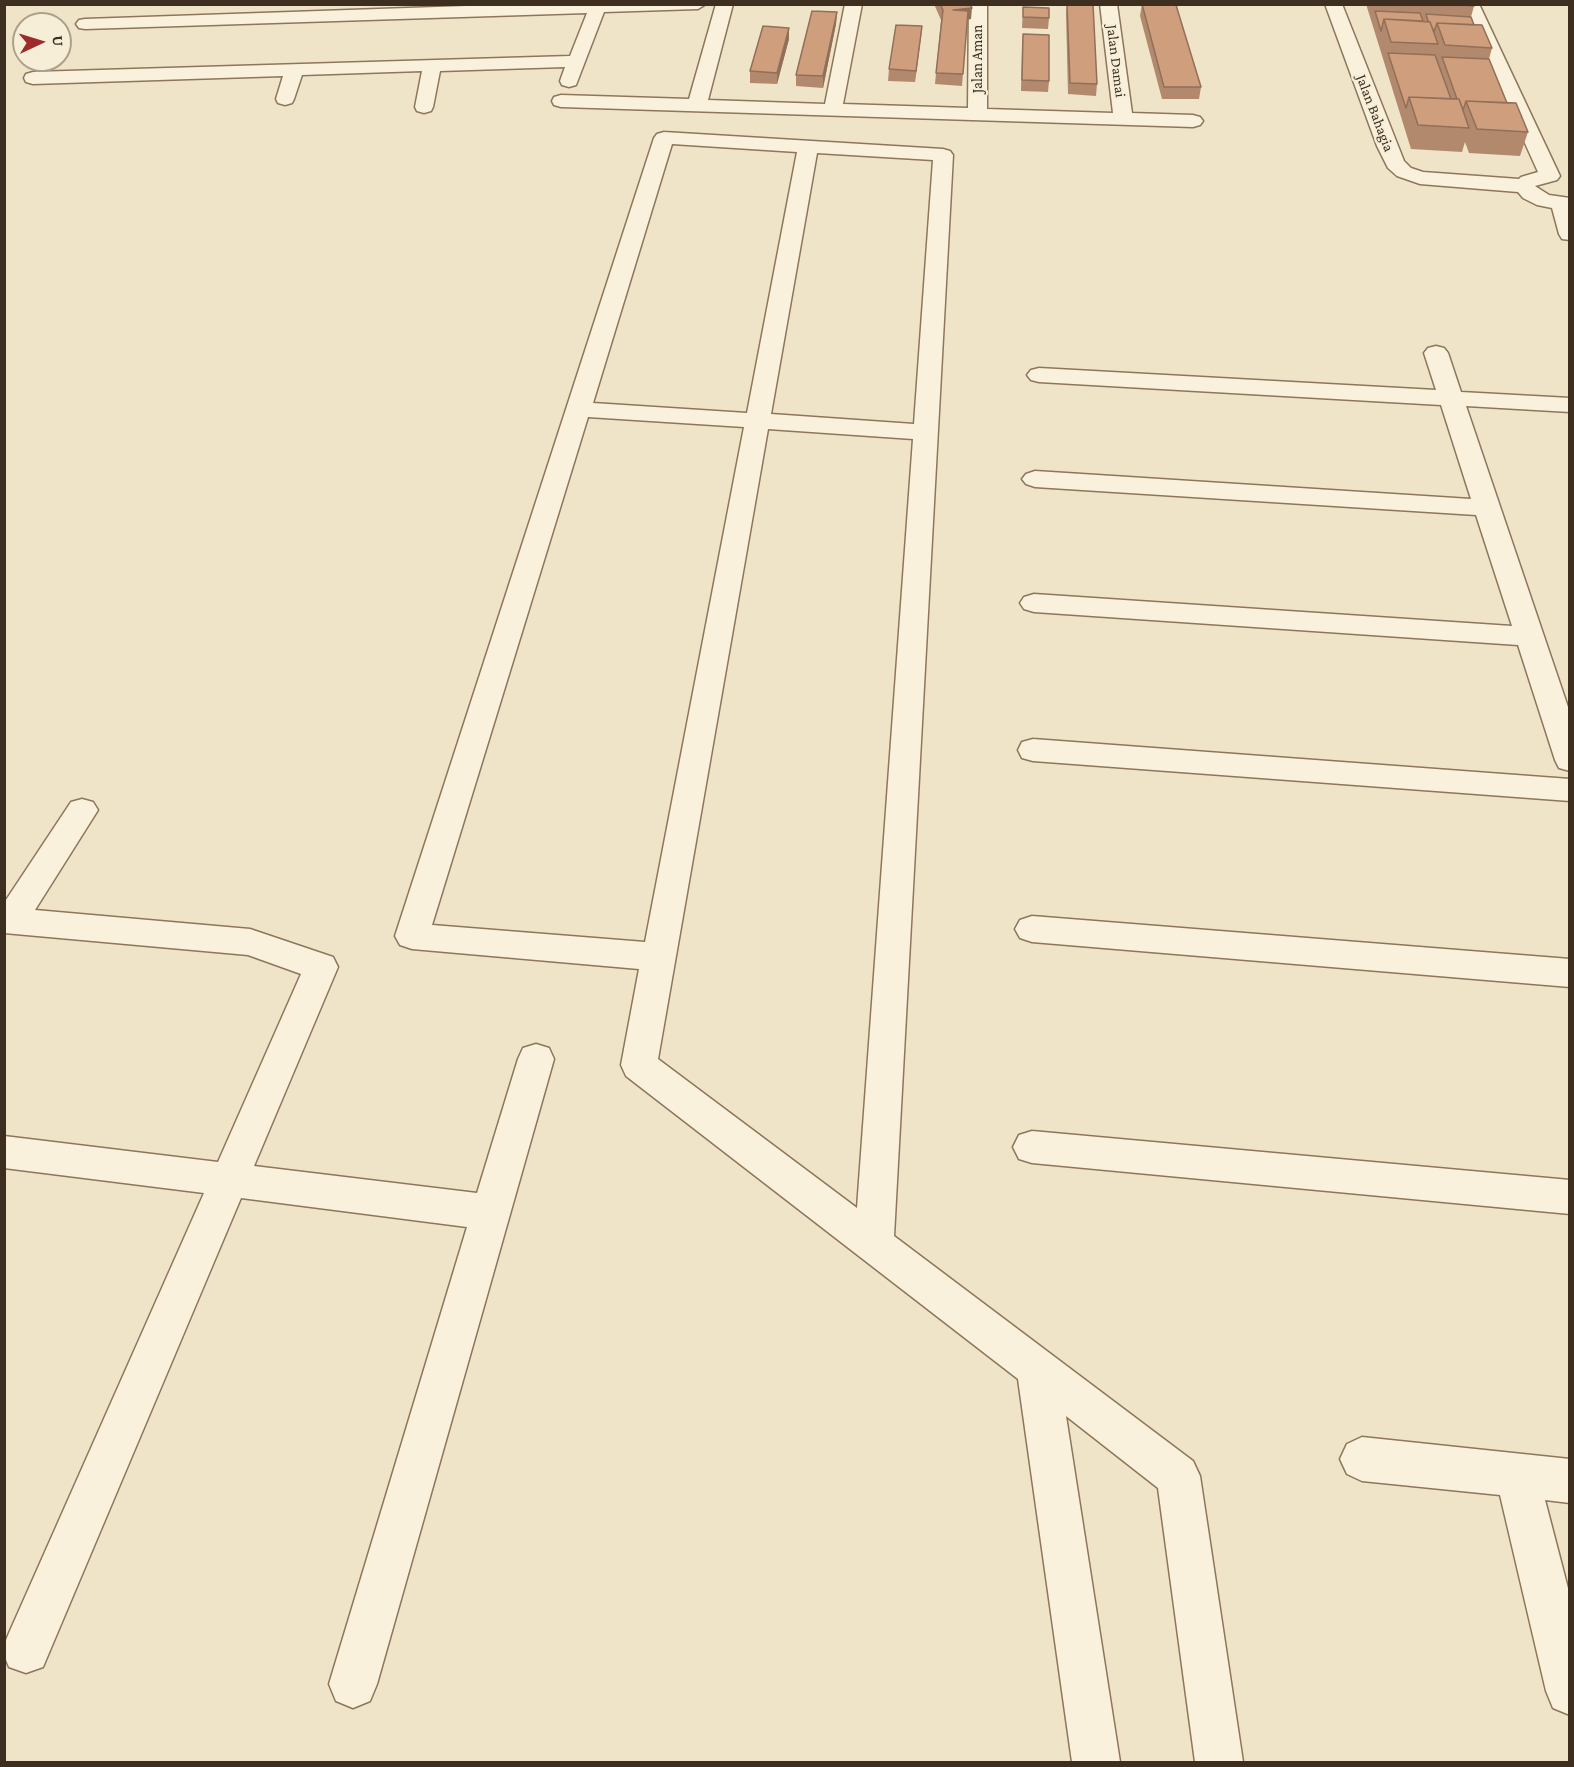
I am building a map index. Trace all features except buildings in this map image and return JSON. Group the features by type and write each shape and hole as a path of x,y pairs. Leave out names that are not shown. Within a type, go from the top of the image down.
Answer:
{"street":[{"path":"85,24 698,4"},
{"path":"697,104 725,4"},
{"path":"833,109 854,4"},
{"name":"Jalan Aman","path":"977,114 978,4"},
{"name":"Jalan Damai","path":"1108,4 1123,118"},
{"name":"Jalan Bahagia","path":"1333,4 1395,164 1404,172 1420,178 1525,186"},
{"path":"1470,4 1560,178 1537,177 1528,181 1525,186 1530,194 1544,201 1565,205 1569,234"},
{"path":"597,8 559,108 697,104 1193,121"},
{"path":"33,78 577,61"},
{"path":"424,107 432,65"},
{"path":"285,99 294,70"},
{"path":"659,957 412,936 664,138 943,155 874,1245"},
{"path":"808,147 639,1065 1179,1476 1219,1762"},
{"path":"1436,353 1569,760"},
{"path":"1039,375 1569,405"},
{"path":"578,409 926,432"},
{"path":"1035,479 1486,508"},
{"path":"1034,603 1529,636"},
{"path":"1033,750 1569,790"},
{"path":"26,1650 321,967 250,942 8,920 82,810"},
{"path":"1032,929 1569,973"},
{"path":"353,1684 536,1059"},
{"path":"1032,1147 1569,1197"},
{"path":"4,1152 490,1212"},
{"path":"1037,1368 1095,1762"},
{"path":"1362,1459 1569,1481"},
{"path":"1517,1476 1569,1691"}]}
